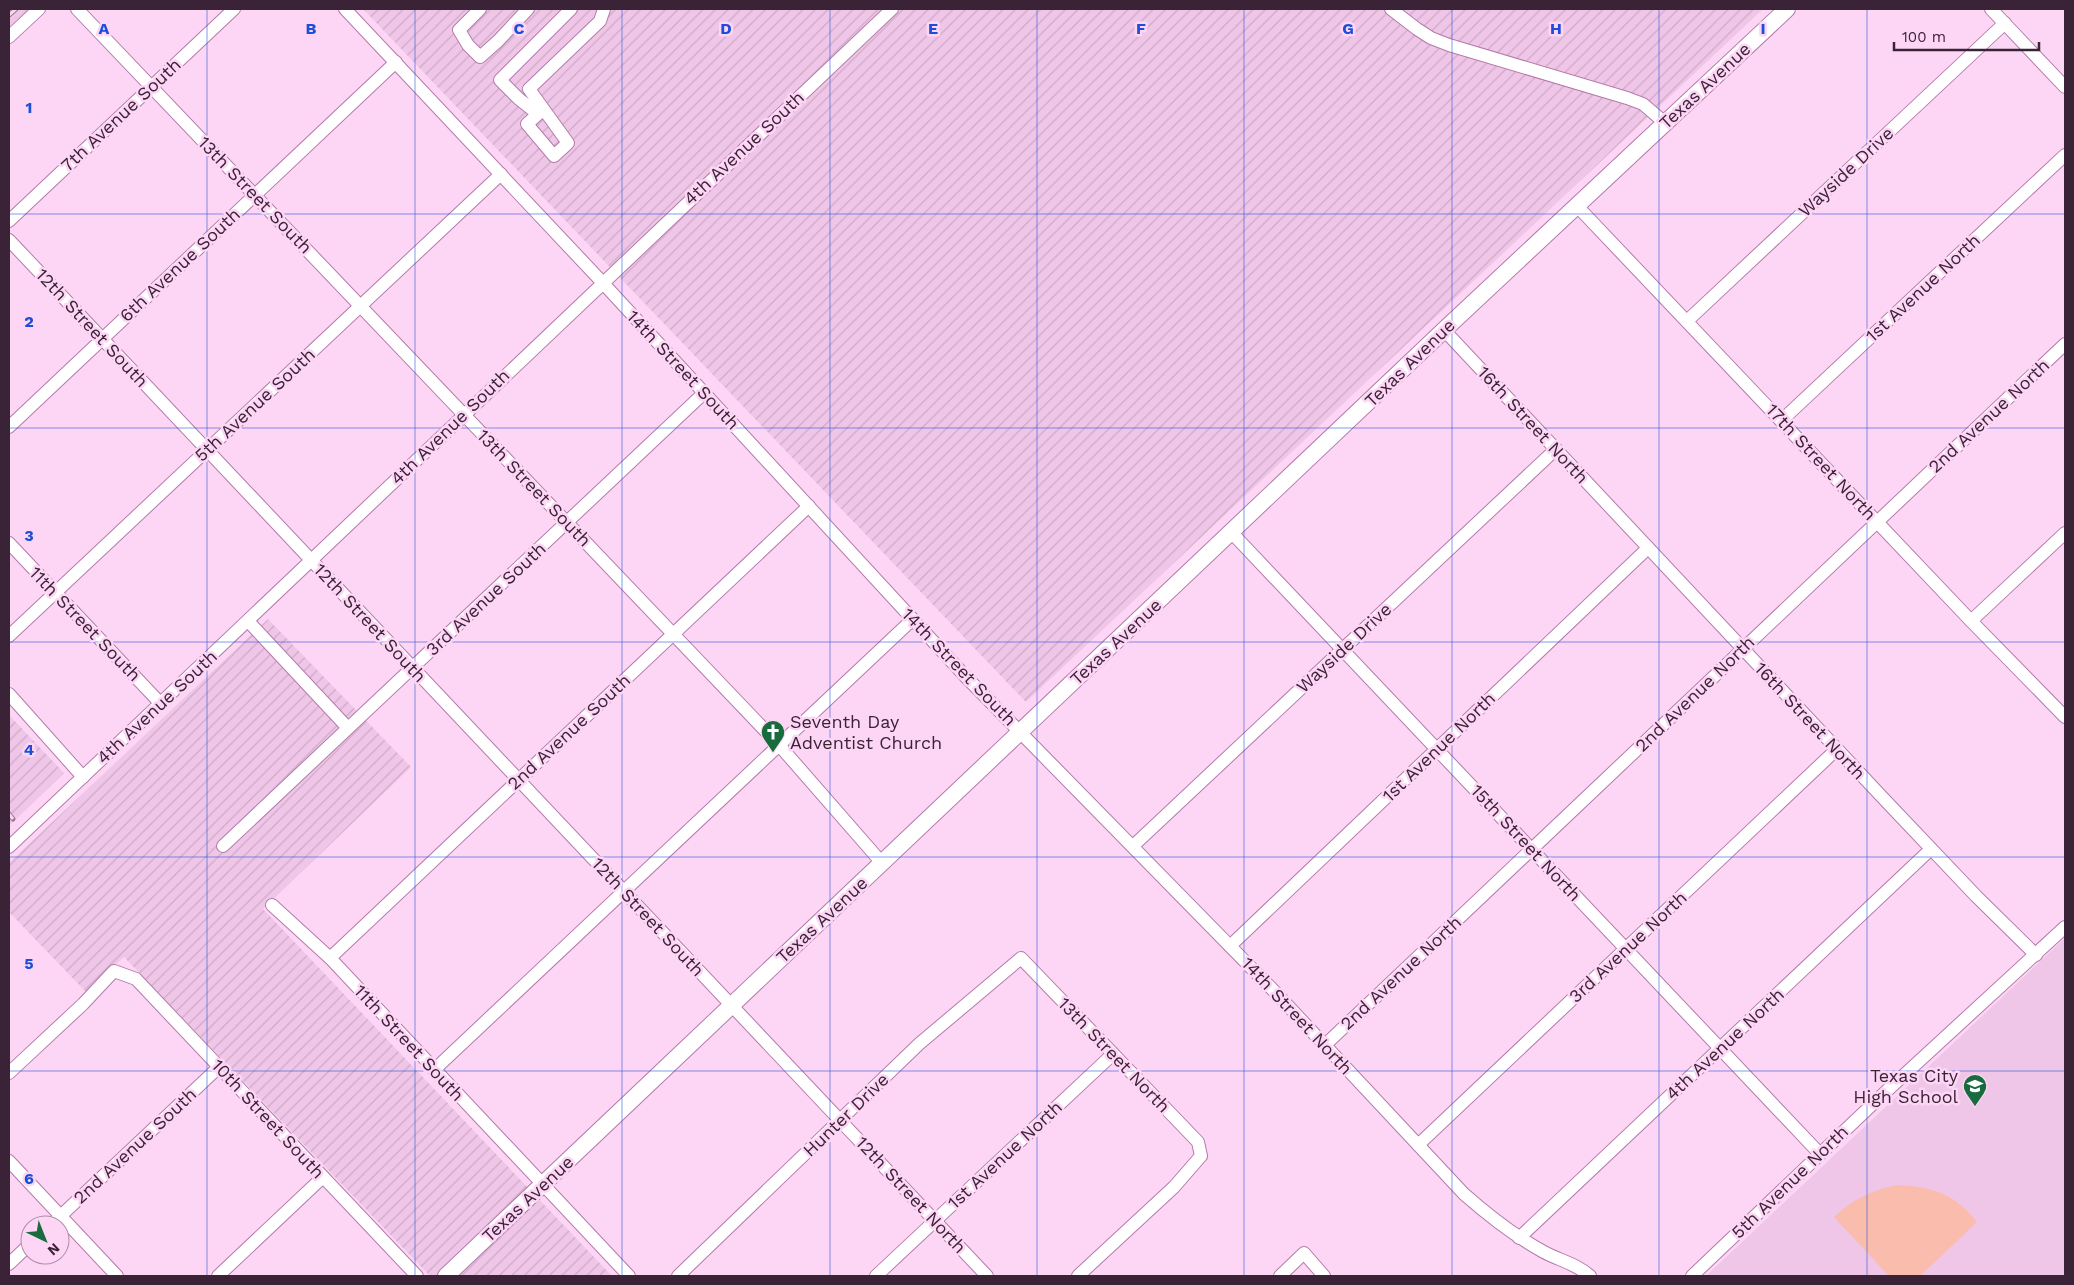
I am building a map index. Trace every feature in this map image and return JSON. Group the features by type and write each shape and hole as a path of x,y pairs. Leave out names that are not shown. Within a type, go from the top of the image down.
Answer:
{"main road":[{"name":"Texas Avenue","path":"446,1276 1444,330 1787,9"}],"street":[{"path":"9,37 39,9"},
{"name":"13th Street South","path":"78,9 779,745 882,863"},
{"name":"7th Avenue South","path":"9,220 234,9"},
{"name":"14th Street South","path":"345,9 602,282 965,676 1021,732"},
{"path":"480,9 459,30 468,45 480,57 528,9"},
{"path":"571,9 500,80 538,114 527,124 554,156 568,143 528,89 600,21 604,9"},
{"name":"4th Avenue South","path":"9,846 161,704 602,282 892,9"},
{"path":"1391,9 1430,38 1627,98 1643,104 1665,123"},
{"path":"1991,9 2065,87"},
{"name":"Wayside Drive","path":"1687,321 2004,23"},
{"name":"6th Avenue South","path":"9,427 396,62"},
{"name":"1st Avenue North","path":"1782,420 2065,155"},
{"name":"5th Avenue South","path":"9,636 501,174"},
{"name":"17th Street North","path":"1577,206 1971,621 2065,717"},
{"name":"12th Street South","path":"9,240 731,1006"},
{"name":"16th Street North","path":"1444,330 1931,849 2036,955"},
{"name":"2nd Avenue North","path":"1325,1045 2065,344"},
{"name":"3rd Avenue South","path":"223,846 347,727 704,393"},
{"name":"Wayside Drive","path":"1133,846 1556,449"},
{"name":"2nd Avenue South","path":"330,958 809,506"},
{"name":"15th Street North","path":"1232,533 1820,1154"},
{"path":"1971,621 2065,533"},
{"name":"11th Street South","path":"9,543 161,704"},
{"name":"1st Avenue North","path":"1230,946 1648,548"},
{"path":"434,1070 913,619"},
{"path":"248,621 347,727"},
{"path":"9,694 83,777"},
{"name":"14th Street North","path":"1021,732 1325,1045 1464,1194 1489,1216 1519,1238 1547,1254 1585,1271 1590,1276"},
{"name":"3rd Avenue North","path":"1418,1145 1837,749"},
{"name":"4th Avenue North","path":"1519,1238 1931,849"},
{"name":"11th Street South","path":"272,905 330,958 629,1276"},
{"name":"5th Avenue North","path":"1692,1276 1820,1154 2065,927"},
{"name":"13th Street North","path":"1019,959 1021,958 1198,1142 1201,1156 1174,1187 1078,1276"},
{"name":"Hunter Drive","path":"678,1276 920,1044 1019,959"},
{"name":"10th Street South","path":"9,1073 83,1004 114,972 136,979 417,1276"},
{"name":"12th Street North","path":"731,1006 987,1276"},
{"name":"1st Avenue North","path":"876,1276 1113,1054"},
{"name":"2nd Avenue South","path":"61,1215 219,1067"},
{"path":"9,1161 52,1215"},
{"path":"218,1276 323,1177"},
{"path":"70,1233 117,1276"},
{"path":"9,1264 20,1254"},
{"path":"1280,1276 1304,1254 1324,1276"}],"shaded area":[{"path":"9,9 29,9 9,27"},
{"path":"363,9 1763,9 1026,702"},
{"path":"268,619 411,767 263,909 612,1276 430,1276 124,957 86,992 9,912 9,863"},
{"path":"9,715 64,773 9,826"},
{"name":"Texas City High School","path":"2065,938 2065,1276 1706,1276"},
{"path":"1898,1185 1933,1190 1942,1194 1969,1212 1977,1222 1920,1276 1889,1276 1834,1217 1848,1205 1863,1196"}],"railway":[{"path":"9,15 16,9"},
{"path":"9,814 13,819"}],"place":[{"name":"Seventh Day Adventist Church","path":"773,753"},
{"name":"Texas City High School","path":"1975,1107"}]}
